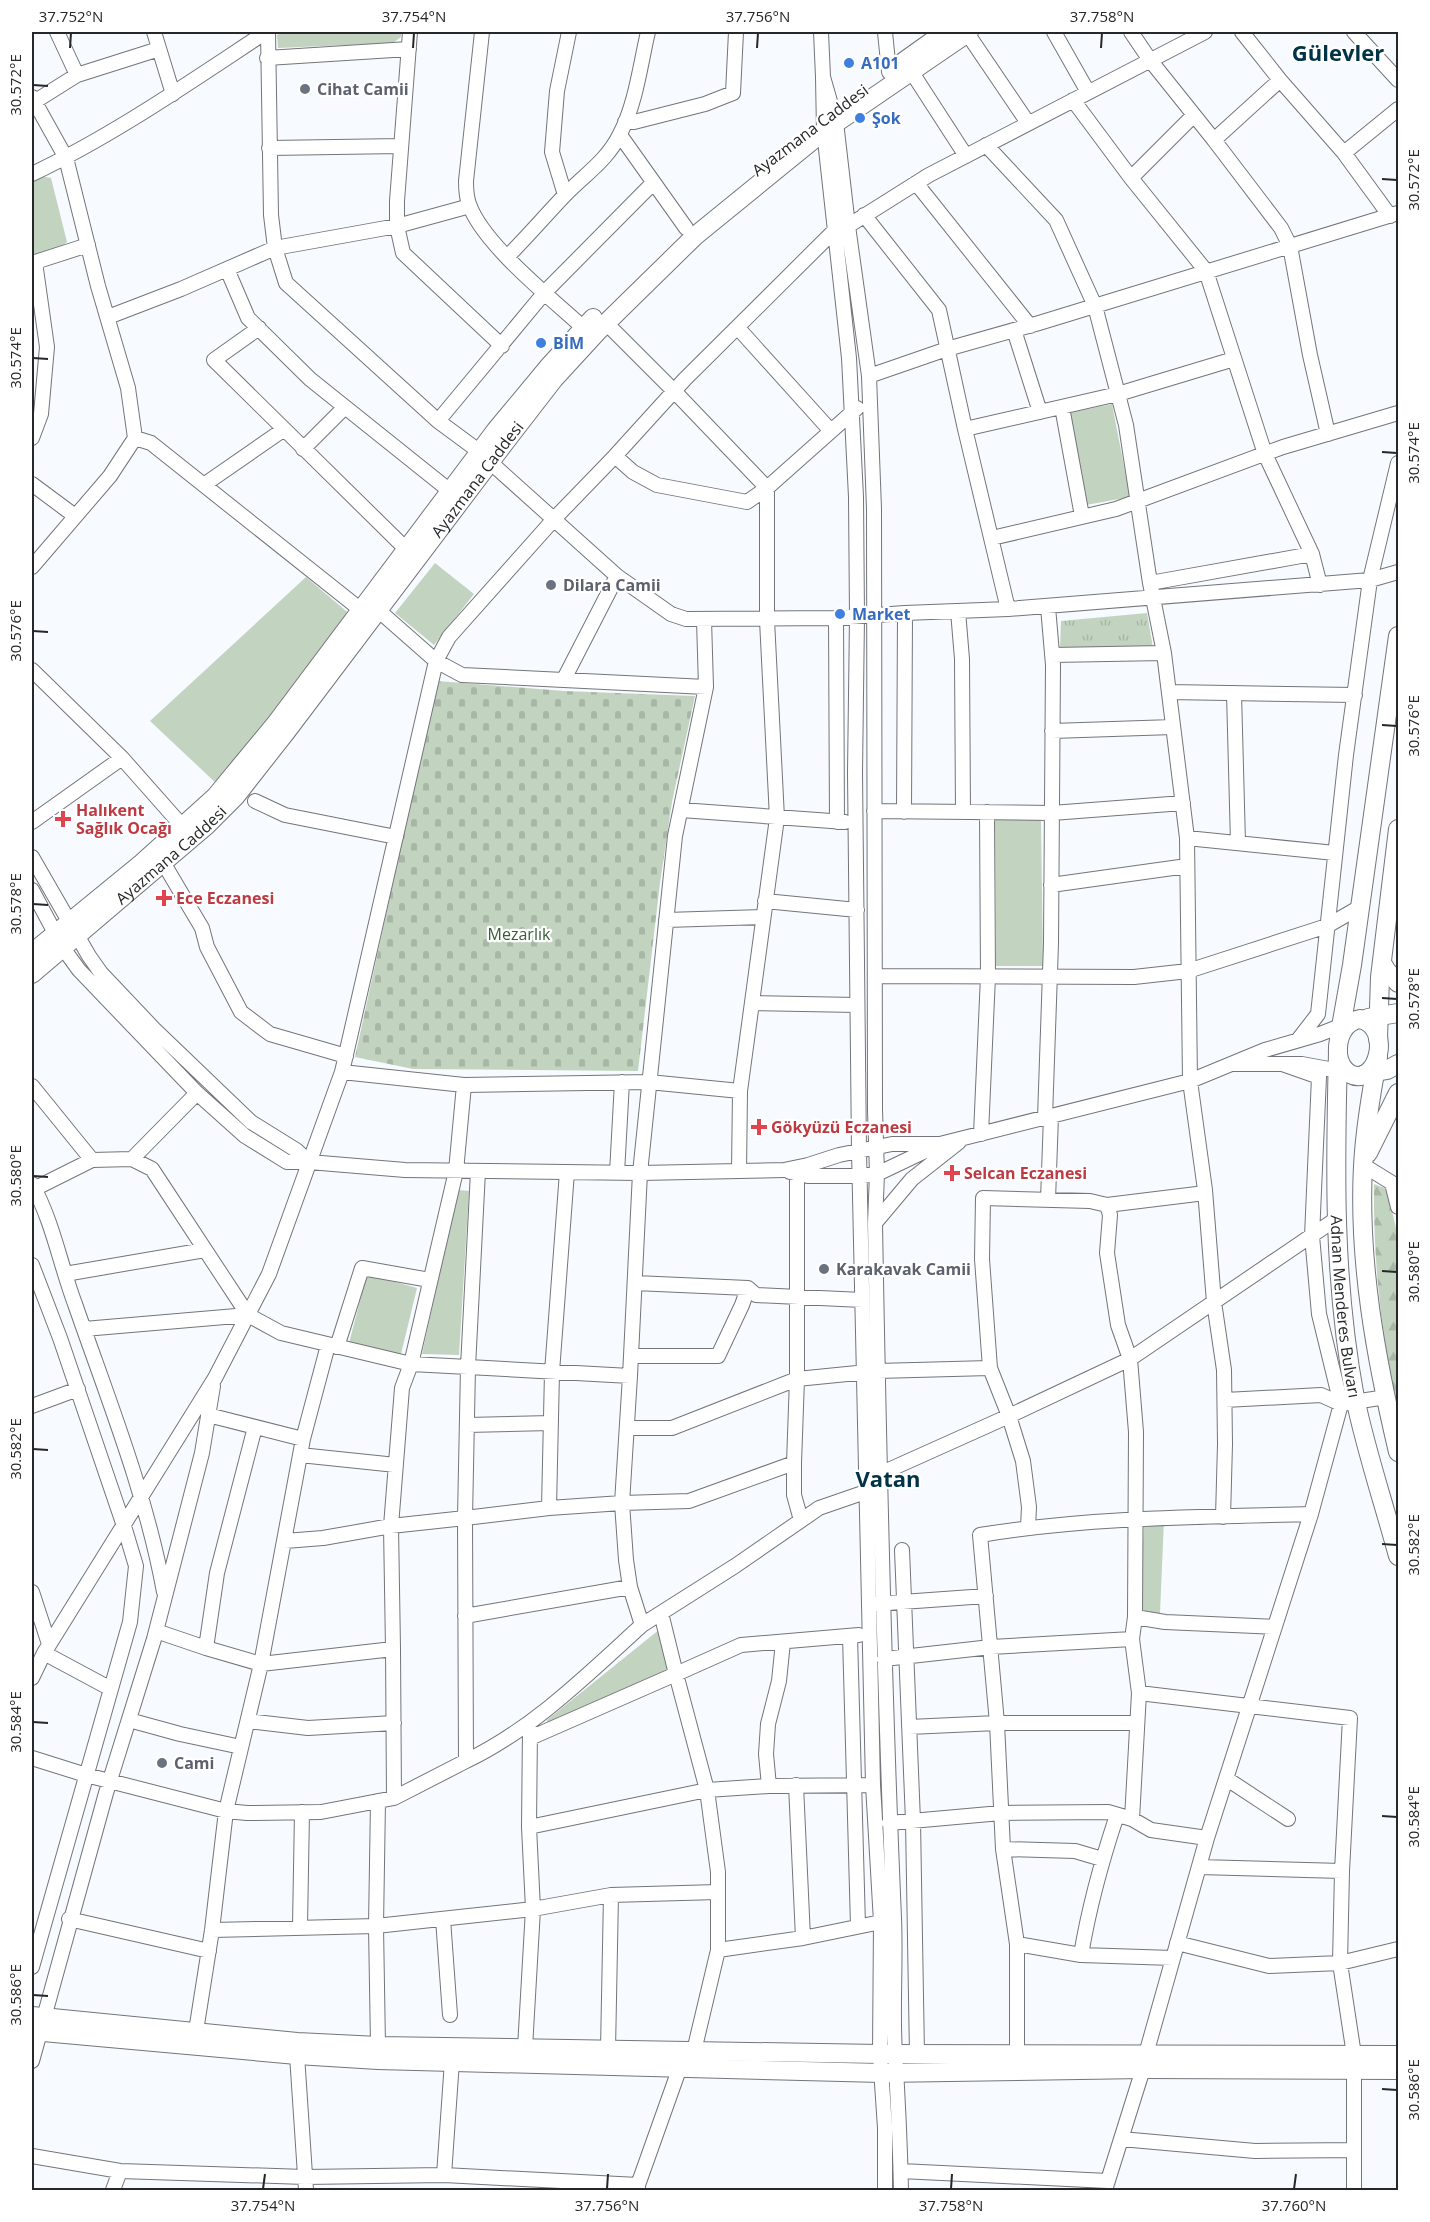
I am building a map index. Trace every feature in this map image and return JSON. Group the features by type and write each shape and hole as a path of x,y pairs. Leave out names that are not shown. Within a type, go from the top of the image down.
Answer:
{"main road":[{"name":"Ayazmana Caddesi","path":"595,325 686,228 889,72 945,32"},
{"name":"Ayazmana Caddesi","path":"73,929 164,864 234,797 355,630 485,457 550,365 829,120 911,71 968,32"},
{"name":"Ayazmana Caddesi","path":"412,553 450,492 485,457"},
{"name":"Ayazmana Caddesi","path":"32,974 59,941 215,796 355,630"},
{"name":"Adnan Menderes Bulvarı","path":"1398,636 1360,907 1351,1029 1364,1065 1364,1242 1369,1299 1398,1452"},
{"name":"Adnan Menderes Bulvarı","path":"1351,1029 1382,963 1398,830"},
{"name":"Ayazmana Caddesi","path":"32,953 59,941"},
{"path":"1382,963 1386,971 1398,983"},
{"path":"1398,1013 1351,1029 1344,1069 1364,1065 1387,1070 1398,1064"},
{"name":"Adnan Menderes Bulvarı","path":"1364,1065 1336,1219 1340,1287 1348,1402 1398,1557"},
{"path":"1363,1165 1398,1093"},
{"path":"37,2024 297,2055 525,2048 694,2051 888,2064 917,2055 1017,2055 1145,2061"},
{"path":"37,2024 196,2031 452,2061 680,2067 1145,2061 1354,2062 1398,2055"},
{"path":"1354,2062 1398,2070"}],"street":[{"path":"57,32 77,75"},
{"path":"154,32 173,94"},
{"path":"267,32 272,215 275,248 286,283 438,421 485,457 617,576 671,614 686,619 767,620 1048,607 1320,585 1370,580 1398,572"},
{"path":"32,174 66,158 173,94 267,32"},
{"path":"410,32 397,226 403,253 502,346"},
{"path":"482,32 466,181 470,206 481,227 507,257 545,292 595,325 674,391 767,488 767,620 777,818 740,1091 739,1171"},
{"path":"565,195 552,152 557,91 568,32"},
{"path":"507,257 565,195 605,157 622,128 633,100 648,32"},
{"path":"622,128 634,122 734,93 736,32"},
{"path":"821,32 823,77 848,226 869,376 874,509 875,1147 877,1174 870,1372 876,1604 884,1659 894,1921 885,2128 885,2190"},
{"path":"885,32 889,72"},
{"path":"968,32 1028,123"},
{"path":"1054,32 1088,92"},
{"path":"1131,32 1150,60 1281,228 1290,246 1310,355 1328,434"},
{"path":"848,226 916,183 1205,32"},
{"path":"869,376 947,348 1030,326 1394,214 1242,32"},
{"path":"1354,32 1398,80"},
{"path":"267,58 409,48"},
{"path":"32,567 110,476 135,438 128,388 66,158 34,106 77,75 159,49"},
{"path":"911,71 966,156"},
{"path":"1214,140 1280,80"},
{"path":"1073,100 1131,178 1206,271 1265,454 1311,555 1320,585"},
{"path":"1344,153 1398,109"},
{"path":"1131,178 1194,115"},
{"path":"829,120 834,231 849,358 852,411 857,617 859,1151 862,1300 870,1372"},
{"path":"622,128 653,183 686,228"},
{"path":"986,145 1056,220 1095,306 1126,425 1150,583 1164,653 1187,838 1190,1081 1205,1193 1214,1302 1224,1370 1226,1444 1223,1517"},
{"path":"269,148 402,147"},
{"path":"438,421 545,292 653,183"},
{"path":"916,183 1030,326"},
{"path":"108,317 275,248 397,226 470,206"},
{"path":"864,215 939,310 1008,609"},
{"path":"32,1678 46,1648 215,1378 269,1274 342,1072 436,661 449,637 555,518 674,391 834,231"},
{"path":"32,438 41,414 47,347 33,263 88,245"},
{"path":"227,269 248,318 310,379 450,492"},
{"path":"259,328 214,360 283,430 412,553"},
{"path":"738,328 830,430"},
{"path":"1014,330 1040,412"},
{"path":"965,429 1118,394 1234,359"},
{"path":"615,456 633,472 657,485 747,502 767,488 852,411 870,402"},
{"path":"303,449 345,407"},
{"path":"1062,407 1082,516"},
{"path":"992,538 1116,509 1265,454 1398,413"},
{"path":"204,484 283,430"},
{"path":"135,438 151,443 436,661 462,675 706,687"},
{"path":"1298,1040 1318,1014 1335,853 1370,580 1398,463"},
{"path":"32,484 75,516"},
{"path":"1150,583 1311,555"},
{"path":"564,679 617,576"},
{"path":"1048,607 1052,655 1048,1200"},
{"path":"958,611 962,659 963,812"},
{"path":"904,812 905,613"},
{"path":"836,618 837,822"},
{"path":"642,1625 630,1587 622,1503 640,1173 675,836 706,687 704,620"},
{"path":"1052,655 1164,653"},
{"path":"32,669 123,758 183,827"},
{"path":"1169,692 1355,695"},
{"path":"1234,693 1238,843"},
{"path":"1052,731 1173,728"},
{"path":"32,822 123,758"},
{"path":"255,801 285,815 396,837"},
{"path":"874,811 1052,813 1183,803"},
{"path":"681,810 856,823"},
{"path":"981,1134 988,976 987,812"},
{"path":"1187,838 1335,853"},
{"path":"32,857 101,973 154,1029 251,1122 296,1150 309,1162"},
{"path":"164,864 202,928 207,947 241,1012 270,1034 346,1056"},
{"path":"1052,885 1187,866"},
{"path":"32,890 59,941 87,978 197,1094 245,1136 287,1162 405,1170 616,1173 739,1171 791,1172 808,1176 861,1176 877,1174 940,1144"},
{"path":"765,901 857,910"},
{"path":"875,976 1134,977 1188,971 1327,926 1360,907"},
{"path":"666,920 763,917"},
{"path":"752,1003 857,1005"},
{"path":"791,1172 875,1147 892,1144 940,1144 963,1139 1190,1081 1265,1050 1298,1040 1351,1029"},
{"path":"1231,1064 1364,1065"},
{"path":"901,2171 1106,2186 1145,2061 1199,1867 1348,1402 1319,1314 1312,1236 1319,1077 1282,1064"},
{"path":"342,1072 464,1085 649,1082 740,1091"},
{"path":"616,1173 622,1082"},
{"path":"394,1798 391,1526 402,1388 411,1364 456,1171 464,1085"},
{"path":"32,1086 92,1160"},
{"path":"132,1159 197,1094"},
{"path":"874,1223 912,1179 963,1139"},
{"path":"165,1597 155,1544 142,1495 65,1274 45,1208 33,1187 92,1160 132,1159 152,1169 248,1315 281,1334 411,1364 630,1376"},
{"path":"1363,1165 1392,1183 1398,1207"},
{"path":"466,1761 465,1518 468,1367 478,1171"},
{"path":"549,1508 552,1372 567,1172"},
{"path":"791,1172 798,1379 794,1495 801,1520"},
{"path":"1028,1527 1029,1507 1023,1461 1009,1416 990,1368 982,1259 983,1198 1090,1201 1107,1205 1205,1193"},
{"path":"1107,1205 1110,1215 1107,1253 1118,1325 1130,1359 1136,1432 1137,1518 1135,1617 1132,1639 1139,1693 1132,1819"},
{"path":"32,1758 86,1775 226,1811 321,1812 394,1798 492,1748 550,1707 642,1625 735,1566 819,1508 1130,1359 1336,1219"},
{"path":"65,1274 205,1250"},
{"path":"32,1265 78,1389 136,1566 130,1622 32,1967"},
{"path":"196,2031 212,1930 226,1811 261,1664 303,1439 332,1346 362,1268 430,1280"},
{"path":"635,1283 748,1288 756,1295 862,1300"},
{"path":"631,1356 718,1356 748,1288"},
{"path":"84,1329 248,1315"},
{"path":"627,1428 672,1428 798,1379 870,1372 990,1368"},
{"path":"32,2061 37,2024 156,1631 202,1453 215,1378"},
{"path":"32,1406 78,1389"},
{"path":"1225,1400 1321,1395 1348,1402 1386,1397"},
{"path":"208,1415 303,1439"},
{"path":"467,1425 551,1423"},
{"path":"206,1648 217,1573 255,1427"},
{"path":"300,1455 396,1465"},
{"path":"285,1541 549,1508 689,1501 795,1463"},
{"path":"1017,2055 1017,1944 1003,1850 997,1723 980,1535 1028,1527 1137,1518 1311,1514"},
{"path":"902,1550 913,1821 917,2055"},
{"path":"465,1616 630,1587"},
{"path":"32,1592 46,1648 111,1689"},
{"path":"876,1604 986,1596"},
{"path":"876,1604 870,1634 873,1785 888,2064 901,2171 901,2190"},
{"path":"661,1613 707,1790 718,1872 718,1950 694,2051"},
{"path":"1135,1617 1165,1622 1275,1627"},
{"path":"156,1631 261,1664 393,1649"},
{"path":"530,1738 741,1645 870,1634"},
{"path":"850,1636 858,1926"},
{"path":"884,1659 991,1647 1132,1639"},
{"path":"769,1786 766,1754 768,1724 779,1681 783,1642"},
{"path":"1139,1693 1350,1718 1340,1963 1354,2062 1354,2190"},
{"path":"129,1720 241,1747"},
{"path":"248,1721 308,1728 394,1723"},
{"path":"525,2048 533,1909 529,1827 531,1721"},
{"path":"909,1727 997,1723 1137,1723"},
{"path":"1227,1779 1288,1819"},
{"path":"529,1827 707,1790 795,1785 873,1785"},
{"path":"795,1785 803,1938"},
{"path":"378,1801 376,1926 378,2053"},
{"path":"300,1926 302,1812"},
{"path":"889,1823 1002,1813 1108,1812 1132,1819 1151,1830 1208,1838"},
{"path":"1081,1955 1102,1859 1117,1815"},
{"path":"1003,1850 1075,1851 1102,1859"},
{"path":"1199,1867 1342,1871"},
{"path":"212,1930 300,1926 376,1926 533,1909 611,1895 718,1892"},
{"path":"608,2050 611,1895"},
{"path":"69,1919 209,1951"},
{"path":"443,1919 450,2015"},
{"path":"718,1950 803,1938 881,1922"},
{"path":"1178,1943 1269,1966 1340,1963 1398,1949"},
{"path":"1017,1944 1081,1955 1173,1958"},
{"path":"297,2055 305,2184"},
{"path":"444,2175 452,2061"},
{"path":"32,2156 120,2171 305,2184 444,2175 638,2188 680,2067"},
{"path":"1121,2139 1255,2151 1354,2150"},
{"path":"113,2190 120,2171"},
{"path":"426,2175 426,2190"}],"green space":[{"path":"284,32 401,32 401,37 393,43 278,48 277,35"},
{"path":"40,176 51,178 67,242 60,248 32,255 32,180"},
{"path":"1112,404 1130,497 1086,505 1069,413"},
{"path":"435,563 474,594 434,645 395,613"},
{"path":"306,577 352,616 217,784 150,721"},
{"path":"1147,613 1153,648 1060,648 1061,621"},
{"name":"Mezarlık","path":"437,681 564,691 695,696 672,802 638,1071 413,1069 355,1057"},
{"path":"995,818 1041,820 1043,966 996,966"},
{"path":"1374,1184 1387,1189 1398,1237 1398,1409 1379,1297"},
{"path":"458,1190 469,1191 459,1355 422,1354"},
{"path":"367,1274 417,1288 401,1354 349,1343"},
{"path":"1144,1520 1164,1520 1160,1613 1140,1613"},
{"path":"660,1629 670,1673 547,1727 547,1720"}],"place":[{"name":"A101","path":"849,63"},
{"name":"Cihat Camii","path":"305,89"},
{"name":"Şok","path":"860,118"},
{"name":"BİM","path":"541,343"},
{"name":"Dilara Camii","path":"551,585"},
{"name":"Market","path":"840,614"},
{"name":"Halıkent Sağlık Ocağı","path":"63,819"},
{"name":"Ece Eczanesi","path":"164,898"},
{"name":"Gökyüzü Eczanesi","path":"759,1127"},
{"name":"Selcan Eczanesi","path":"952,1173"},
{"name":"Karakavak Camii","path":"824,1269"},
{"name":"Cami","path":"162,1763"}],"district":[{"name":"Gülevler","path":"1338,52"},
{"name":"Vatan","path":"888,1478"}]}
